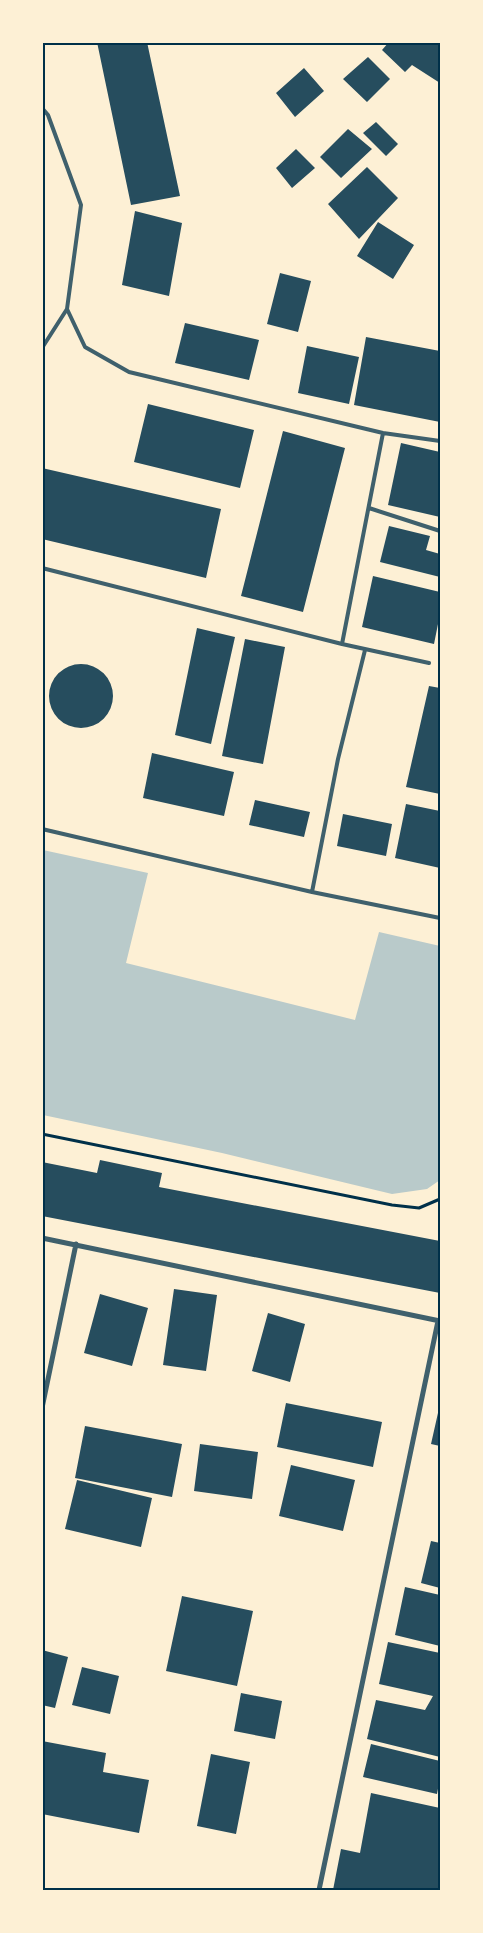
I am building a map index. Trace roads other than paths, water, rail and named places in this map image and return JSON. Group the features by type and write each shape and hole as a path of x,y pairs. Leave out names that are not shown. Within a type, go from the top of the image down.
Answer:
{"street":[{"path":"42,1238 439,1321 319,1890"},
{"path":"42,1408 76,1244"}],"lane":[{"path":"42,108 48,115 81,205 67,309 42,348"},
{"path":"67,309 85,346 129,372 383,433 440,441"},
{"path":"342,644 383,433"},
{"path":"369,508 440,531"},
{"path":"42,568 365,650 429,663"},
{"path":"312,892 338,759 365,650"},
{"path":"42,829 312,892 440,918"}]}
